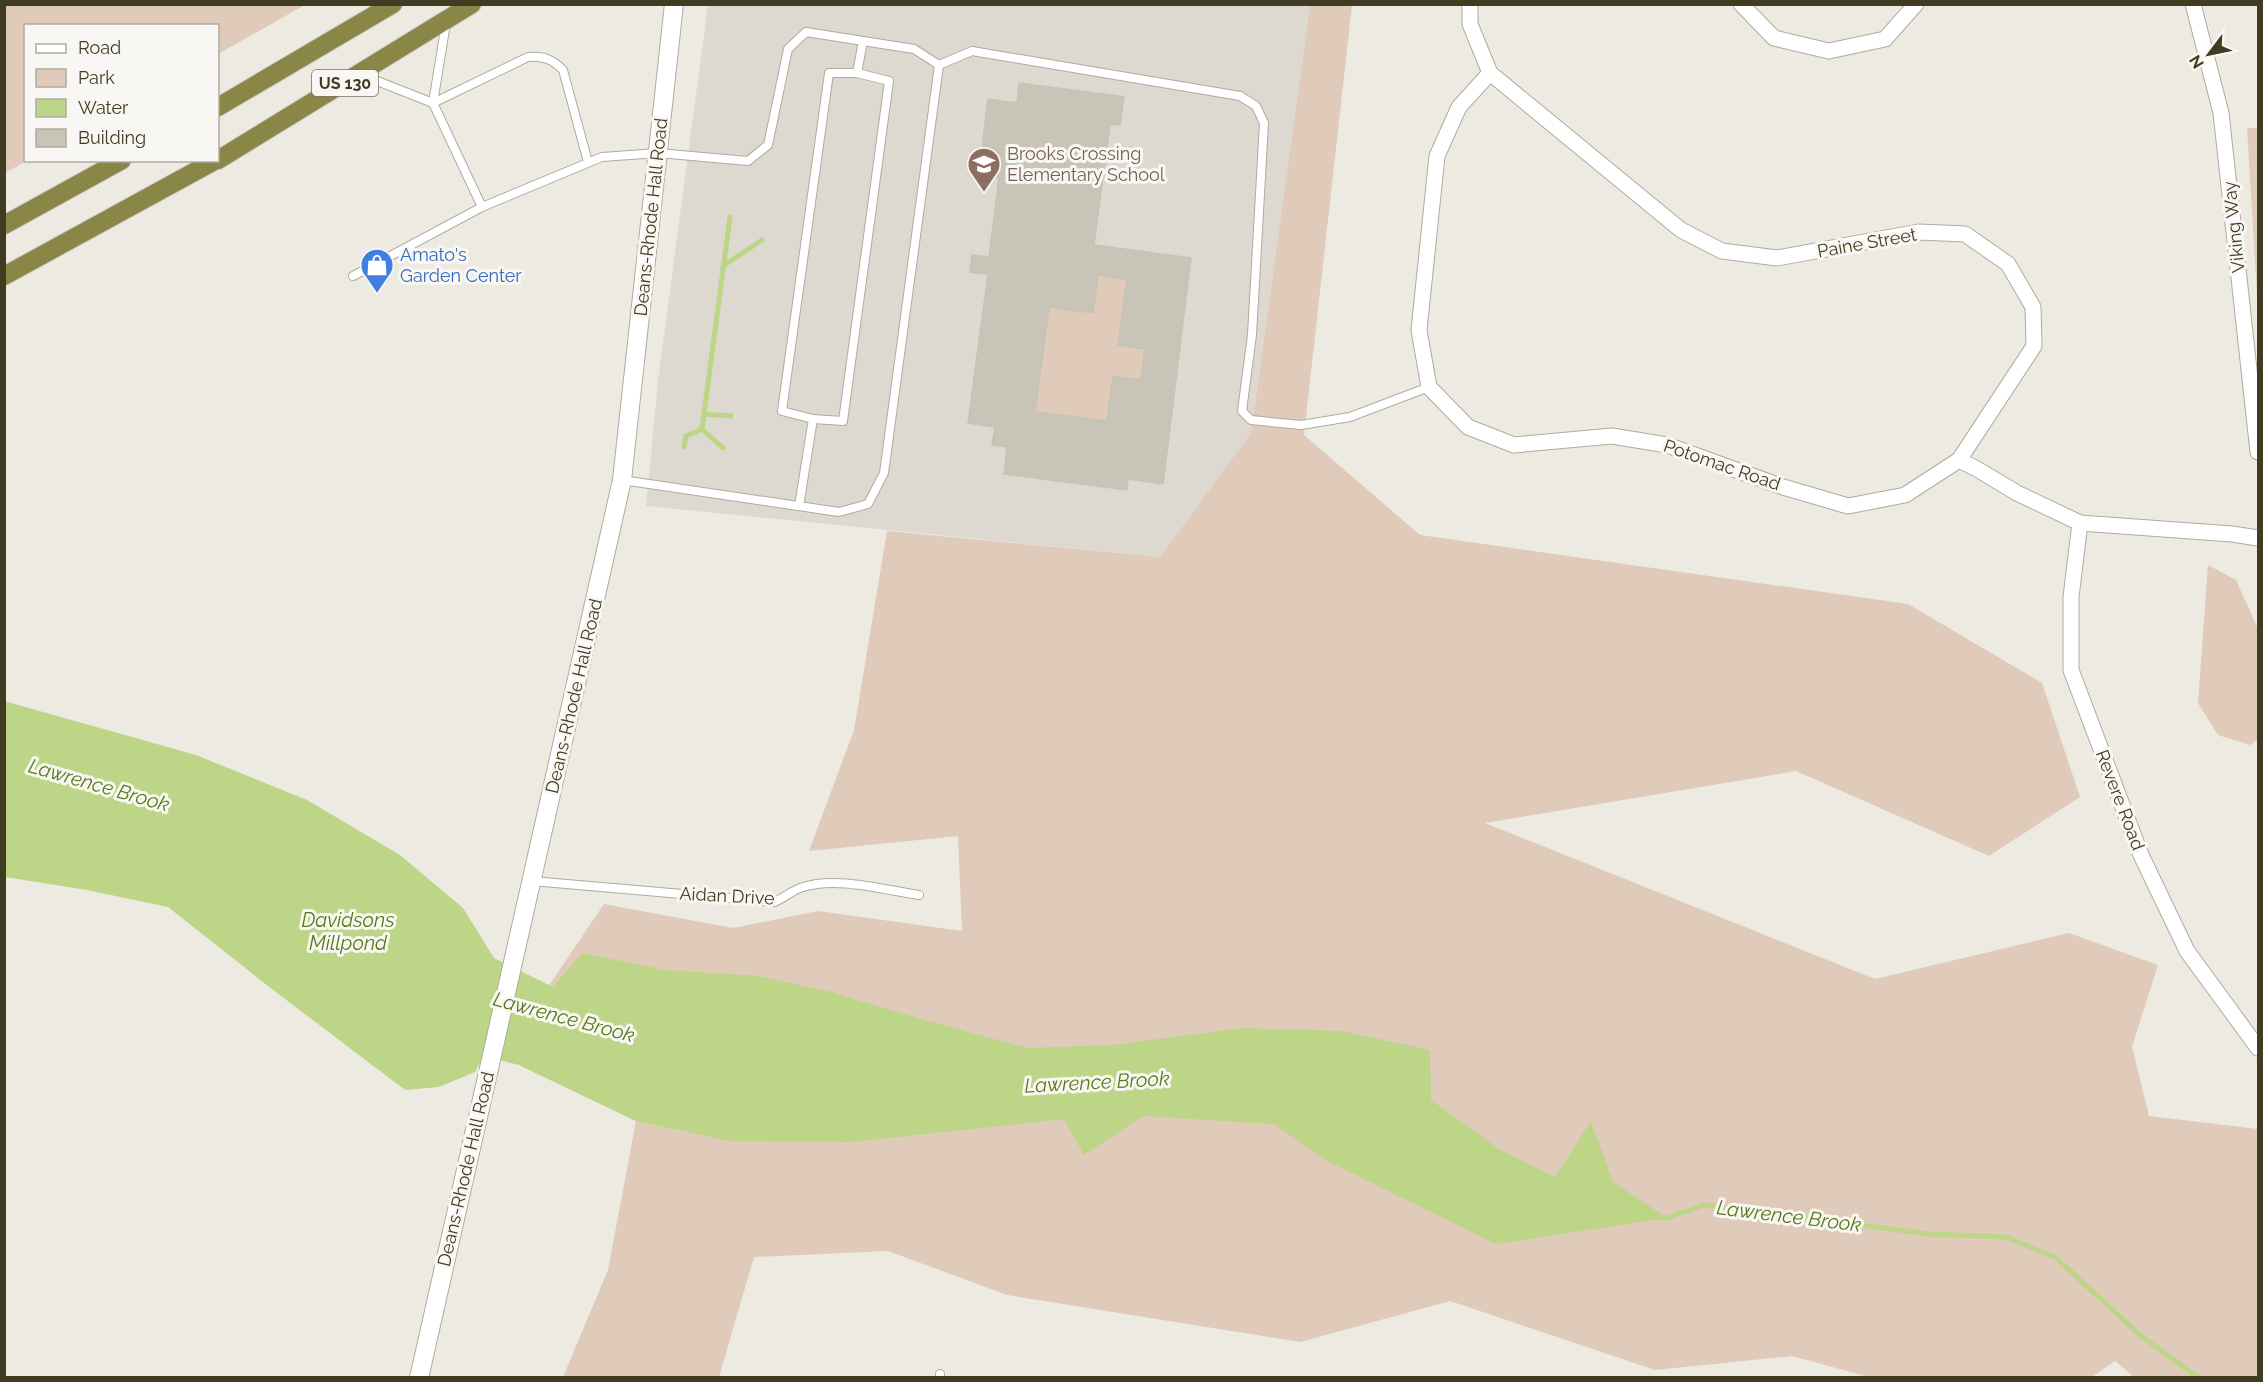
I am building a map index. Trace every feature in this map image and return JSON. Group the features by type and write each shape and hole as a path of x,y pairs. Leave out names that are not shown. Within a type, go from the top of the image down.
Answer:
{"highway":[{"name":"US 130","path":"219,106 393,4"},
{"name":"US 130","path":"219,159 360,75 472,4"},
{"path":"4,225 118,162"},
{"name":"US 130","path":"4,276 213,162"}],"street":[{"name":"Deans-Rhode Hall Road","path":"419,1377 622,480 674,4"},
{"name":"Paine Street","path":"1470,4 1470,24 1490,74 1681,230 1722,251 1777,258 1919,232 1965,234 2008,264 2033,307 2034,346 1959,460"},
{"path":"1740,4 1774,38 1829,51 1885,39 1917,4"},
{"name":"Viking Way","path":"2193,4 2221,113 2259,452"},
{"path":"1429,387 1419,330 1437,156 1459,107 1490,74"},
{"name":"Potomac Road","path":"1429,387 1468,427 1514,445 1612,436 1667,444 1783,487 1848,506 1905,495 1959,460"},
{"path":"1959,460 1977,468 2018,493 2080,523 2259,538"},
{"name":"Revere Road","path":"2080,523 2071,597 2071,670 2141,855 2187,951 2259,1048"}],"lane":[{"path":"446,20 434,104 482,207"},
{"path":"353,276 482,207 602,157 658,153 748,161 768,145 788,49 806,32 914,49 939,65"},
{"path":"857,73 863,41"},
{"path":"939,65 972,51 1240,96 1257,106 1264,123 1262,170 1252,335 1242,411 1251,420 1301,425 1350,417 1429,387"},
{"path":"360,75 434,104 528,57 542,56 554,61 563,69 588,162"},
{"path":"622,480 839,512 868,504 884,473 939,65"},
{"path":"829,73 857,73 889,81 843,422 813,419 782,411 829,73"},
{"path":"798,506 813,419"},
{"name":"Aidan Drive","path":"530,881 774,902 801,887 830,882 919,895"}],"shaded area":[{"name":"Brooks Crossing Elementary School","path":"708,5 1310,5 1251,433 1160,557 646,506 658,381"}],"green space":[{"path":"5,4 305,4 219,53 219,24 24,24 24,162 5,173"},
{"path":"1310,5 1352,5 1304,435 1420,535 1908,604 2042,683 2080,797 1989,856 1796,771 1485,823 1875,979 2069,933 2158,965 2132,1047 2149,1116 2258,1129 2258,1377 2134,1377 2115,1361 2092,1377 1869,1377 1792,1356 1655,1370 1450,1301 1300,1342 1007,1295 888,1251 754,1257 719,1377 563,1377 608,1270 636,1121 519,1065 525,1021 604,904 733,928 818,911 962,931 958,836 809,851 854,730 887,531 1160,557 1251,433"},
{"path":"2247,128 2258,128 2258,307 2257,294"},
{"path":"1098,275 1127,279 1118,345 1145,349 1141,380 1113,376 1107,421 1052,414 1031,437 1049,307 1093,313"},
{"path":"2208,565 2236,580 2258,629 2258,739 2250,745 2218,735 2198,703"}],"water":[{"name":"Davidsons Millpond","path":"4,701 196,755 307,800 400,855 463,908 494,958 553,987 582,953 665,970 759,976 827,991 1027,1048 1113,1045 1242,1028 1341,1031 1430,1050 1431,1100 1499,1149 1555,1177 1591,1121 1613,1182 1667,1218 1496,1244 1325,1160 1274,1124 1143,1116 1084,1155 1064,1119 852,1142 731,1141 636,1121 519,1065 483,1056 475,1072 439,1087 405,1090 168,907 87,890 5,877"}],"building":[{"path":"1019,83 1124,97 1120,125 1110,124 1094,245 1191,258 1163,484 1128,479 1127,490 1004,474 1007,447 992,445 995,427 968,423 988,274 970,272 972,255 989,257 999,178 979,175 988,99 1017,103","holes":["1098,275 1127,279 1118,345 1145,349 1141,380 1113,376 1107,421 1035,412 1049,307 1093,313"]}],"waterway":[{"path":"723,448 702,429 730,217"},
{"path":"723,266 762,240"},
{"path":"704,414 731,416"},
{"path":"684,447 686,436 702,429"},
{"name":"Lawrence Brook","path":"1662,1218 1704,1205 1930,1234 2006,1237 2055,1257 2141,1336 2199,1378"}],"place":[{"name":"Brooks Crossing Elementary School","path":"984,193"},
{"name":"Amato's Garden Center","path":"377,294"}]}
